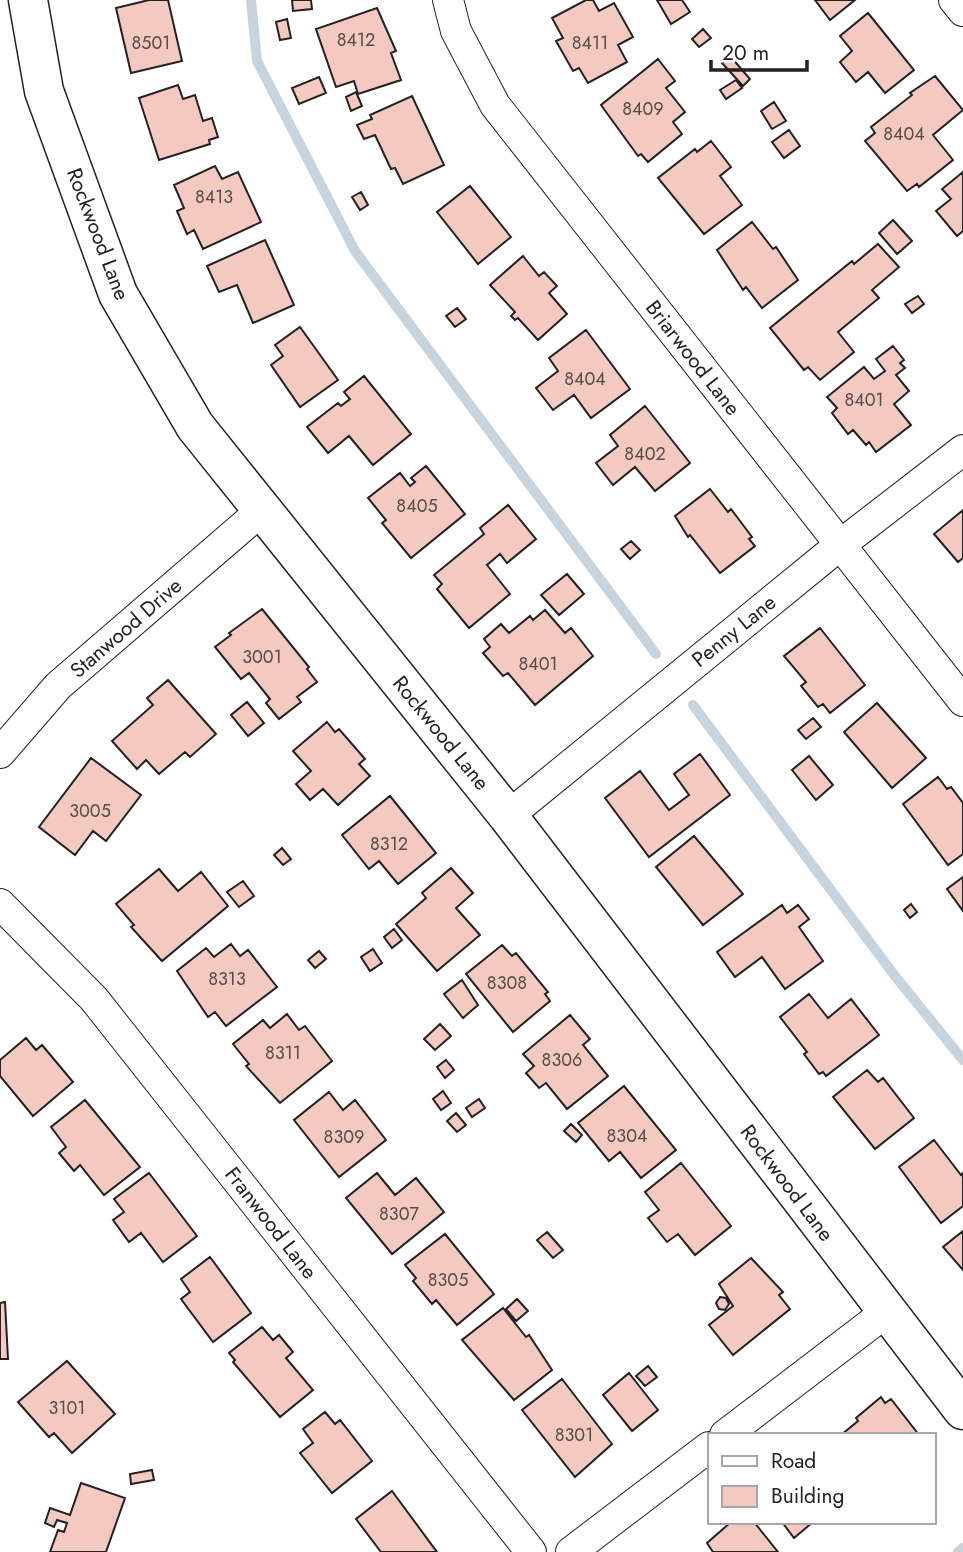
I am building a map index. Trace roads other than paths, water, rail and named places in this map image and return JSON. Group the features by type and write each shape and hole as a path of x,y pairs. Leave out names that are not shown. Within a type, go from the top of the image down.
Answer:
{"street":[{"name":"Rockwood Lane","path":"29,0 44,91 118,294 195,426 508,816 885,1313 963,1410"},
{"name":"Briarwood Lane","path":"447,0 456,30 495,105 963,701"},
{"path":"954,0 963,11"},
{"name":"Penny Lane","path":"508,816 841,545 963,450"},
{"name":"Stanwood Drive","path":"0,753 58,686 261,511"},
{"name":"Franwood Lane","path":"0,904 94,999 531,1552"},
{"path":"728,1433 885,1313"},
{"path":"571,1552 708,1448"}],"waterway":[{"path":"251,0 257,61 355,251 656,654"},
{"path":"693,705 895,976 963,1060"},
{"path":"958,1552 963,1548"}]}
